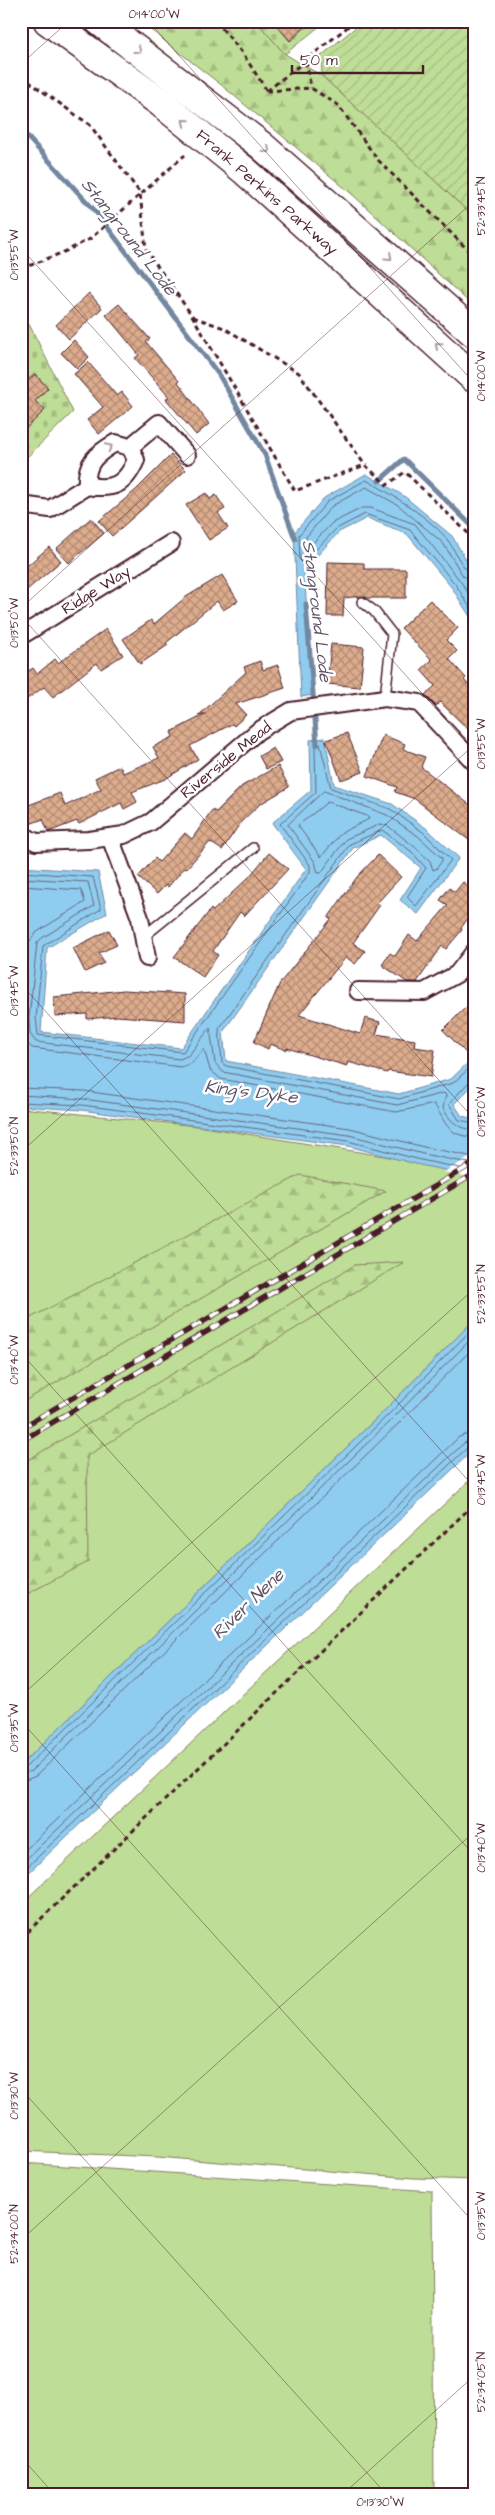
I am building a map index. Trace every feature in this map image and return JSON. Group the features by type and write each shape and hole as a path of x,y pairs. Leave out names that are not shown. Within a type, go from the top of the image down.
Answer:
{"highway":[{"name":"Frank Perkins Parkway","path":"48,21 162,103 245,171 474,378"},
{"name":"Frank Perkins Parkway","path":"99,21 262,146 474,332"}],"street":[{"path":"130,447 159,423 187,455"},
{"path":"87,486 86,474 97,454 115,443 130,447"},
{"path":"21,505 50,509 87,486 107,489 128,477 136,460 130,447"},
{"name":"Ridge Way","path":"21,636 171,543"},
{"name":"Riverside Mead","path":"21,834 36,842 89,840 124,835 151,822 258,731 291,711 303,709 385,698 419,703 474,762"},
{"path":"110,837 140,918 147,958"},
{"path":"358,991 424,992 457,974 474,952"}],"lane":[{"path":"362,602 374,611 392,634 385,698"},
{"path":"143,937 253,848"}],"path":[{"path":"216,21 243,54 267,91"},
{"path":"267,91 355,21"},
{"path":"306,61 311,88"},
{"path":"21,76 90,125 140,193 146,250 193,317 295,492 365,465"},
{"path":"267,91 311,88 338,106 378,160 474,256"},
{"path":"21,269 64,252 90,239 185,155"},
{"path":"193,317 224,328 299,373 365,465 386,485 405,472 474,539"},
{"path":"21,1938 474,1504"}],"green space":[{"path":"139,21 256,21 285,54 322,76 474,217 474,307 353,195 220,84"},
{"path":"256,21 326,21 285,54"},
{"path":"363,21 474,21 474,217 322,76 321,56"},
{"path":"21,315 30,326 73,412 21,463"},
{"path":"21,1108 197,1126 384,1156 474,1175 474,1320 386,1409 21,1765"},
{"path":"300,1175 386,1191 21,1403 21,1323"},
{"path":"404,1262 87,1456 88,1562 27,1594 21,1588 21,1464 355,1265"},
{"path":"474,1476 474,2180 414,2178 157,2157 21,2151 21,1904"},
{"path":"21,2163 432,2191 434,2494 21,2494"}],"water":[{"path":"366,474 404,496 452,536 474,573 474,623 452,588 407,534 367,518 339,532 304,570 313,695 301,697 294,533 324,498"},
{"name":"King's Dyke","path":"325,738 334,785 392,804 426,828 459,858 418,914 400,900 421,868 381,835 353,848 223,1032 226,1061 399,1094 451,1079 474,1057 474,1084 454,1104 462,1116 474,1119 474,1176 420,1165 348,1146 81,1110 21,1106 21,867 98,872 107,913 47,948 41,1032 181,1048 306,869 272,823 311,790 310,740"},
{"name":"River Nene","path":"474,1320 474,1449 21,1880 21,1765 386,1409"}],"pier":[{"path":"474,1155 474,1178 444,1172"}],"building":[{"path":"273,21 312,21 290,41"},
{"path":"89,293 102,308 69,339 56,325"},
{"path":"119,304 150,339 146,342 179,381 209,424 196,435 166,399 169,397 135,358 139,355 106,315"},
{"path":"74,340 89,357 77,369 61,353"},
{"path":"88,362 117,396 122,392 133,406 99,434 87,420 103,407 74,374"},
{"path":"35,374 48,388 35,401 45,410 21,433 21,386"},
{"path":"171,455 186,470 112,536 99,521 136,490"},
{"path":"206,493 210,499 216,495 225,509 218,513 228,528 209,540 186,505"},
{"path":"91,518 104,533 69,563 56,549"},
{"path":"49,547 61,561 21,595 21,571"},
{"path":"328,562 364,563 364,569 406,569 406,598 367,598 362,596 344,598 343,616 327,616"},
{"path":"222,575 238,601 223,610 217,601 166,643 168,645 140,664 123,639 151,620 154,624 186,597"},
{"path":"430,600 458,628 446,640 457,651 449,659 466,678 464,680 474,691 474,735 440,702 436,706 425,695 435,686 421,670 432,660 401,628"},
{"path":"106,629 123,655 101,669 97,663 53,697 44,687 27,699 21,691 21,676 33,668 37,674 55,659 58,663"},
{"path":"331,644 364,647 360,687 327,684"},
{"path":"260,661 263,670 278,665 285,688 236,704 246,715 234,726 232,724 190,746 198,759 165,779 132,792 137,802 124,809 121,803 79,824 77,821 48,832 43,819 27,825 21,808 60,793 65,806 101,789 95,778 120,766 123,773 159,758 153,747 173,737 171,732 206,714 198,716 246,672 244,667"},
{"path":"347,733 363,772 341,780 326,740"},
{"path":"383,735 405,744 403,749 425,757 421,767 474,808 474,844 415,799 395,792 397,787 367,776"},
{"path":"273,748 281,762 266,769 259,756"},
{"path":"278,766 289,787 260,804 241,822 222,850 210,842 168,887 166,885 157,894 138,877 155,858 159,862 185,833 192,839 212,810 216,812 242,786"},
{"path":"269,853 288,869 244,916 240,912 213,951 218,955 203,977 174,957 211,909 213,911 249,877"},
{"path":"378,855 401,877 377,903 380,905 353,943 365,951 355,964 346,957 299,1015 360,1034 365,1018 380,1022 376,1034 415,1040 414,1047 435,1050 431,1077 388,1071 387,1073 348,1062 347,1066 270,1044 268,1049 254,1042 280,983 331,919 328,918 357,877"},
{"path":"463,882 474,890 474,910 461,928 462,930 446,949 442,946 417,982 407,982 382,965 390,953 395,956 409,935 417,941 448,905 440,900 449,888 455,892"},
{"path":"109,930 117,945 99,953 104,963 85,972 73,948"},
{"path":"124,990 185,994 185,1021 117,1016 87,1019 87,1014 55,1016 54,997"},
{"path":"474,999 474,1061 443,1030"}],"waterway":[{"name":"Stanground Lode","path":"21,130 96,212 219,375 265,455 295,539"},
{"path":"379,481 404,459 474,528"},
{"name":"Stanground Lode","path":"306,604 317,745"}],"railway":[{"path":"21,1428 474,1163"},
{"path":"21,1441 474,1174"}]}
